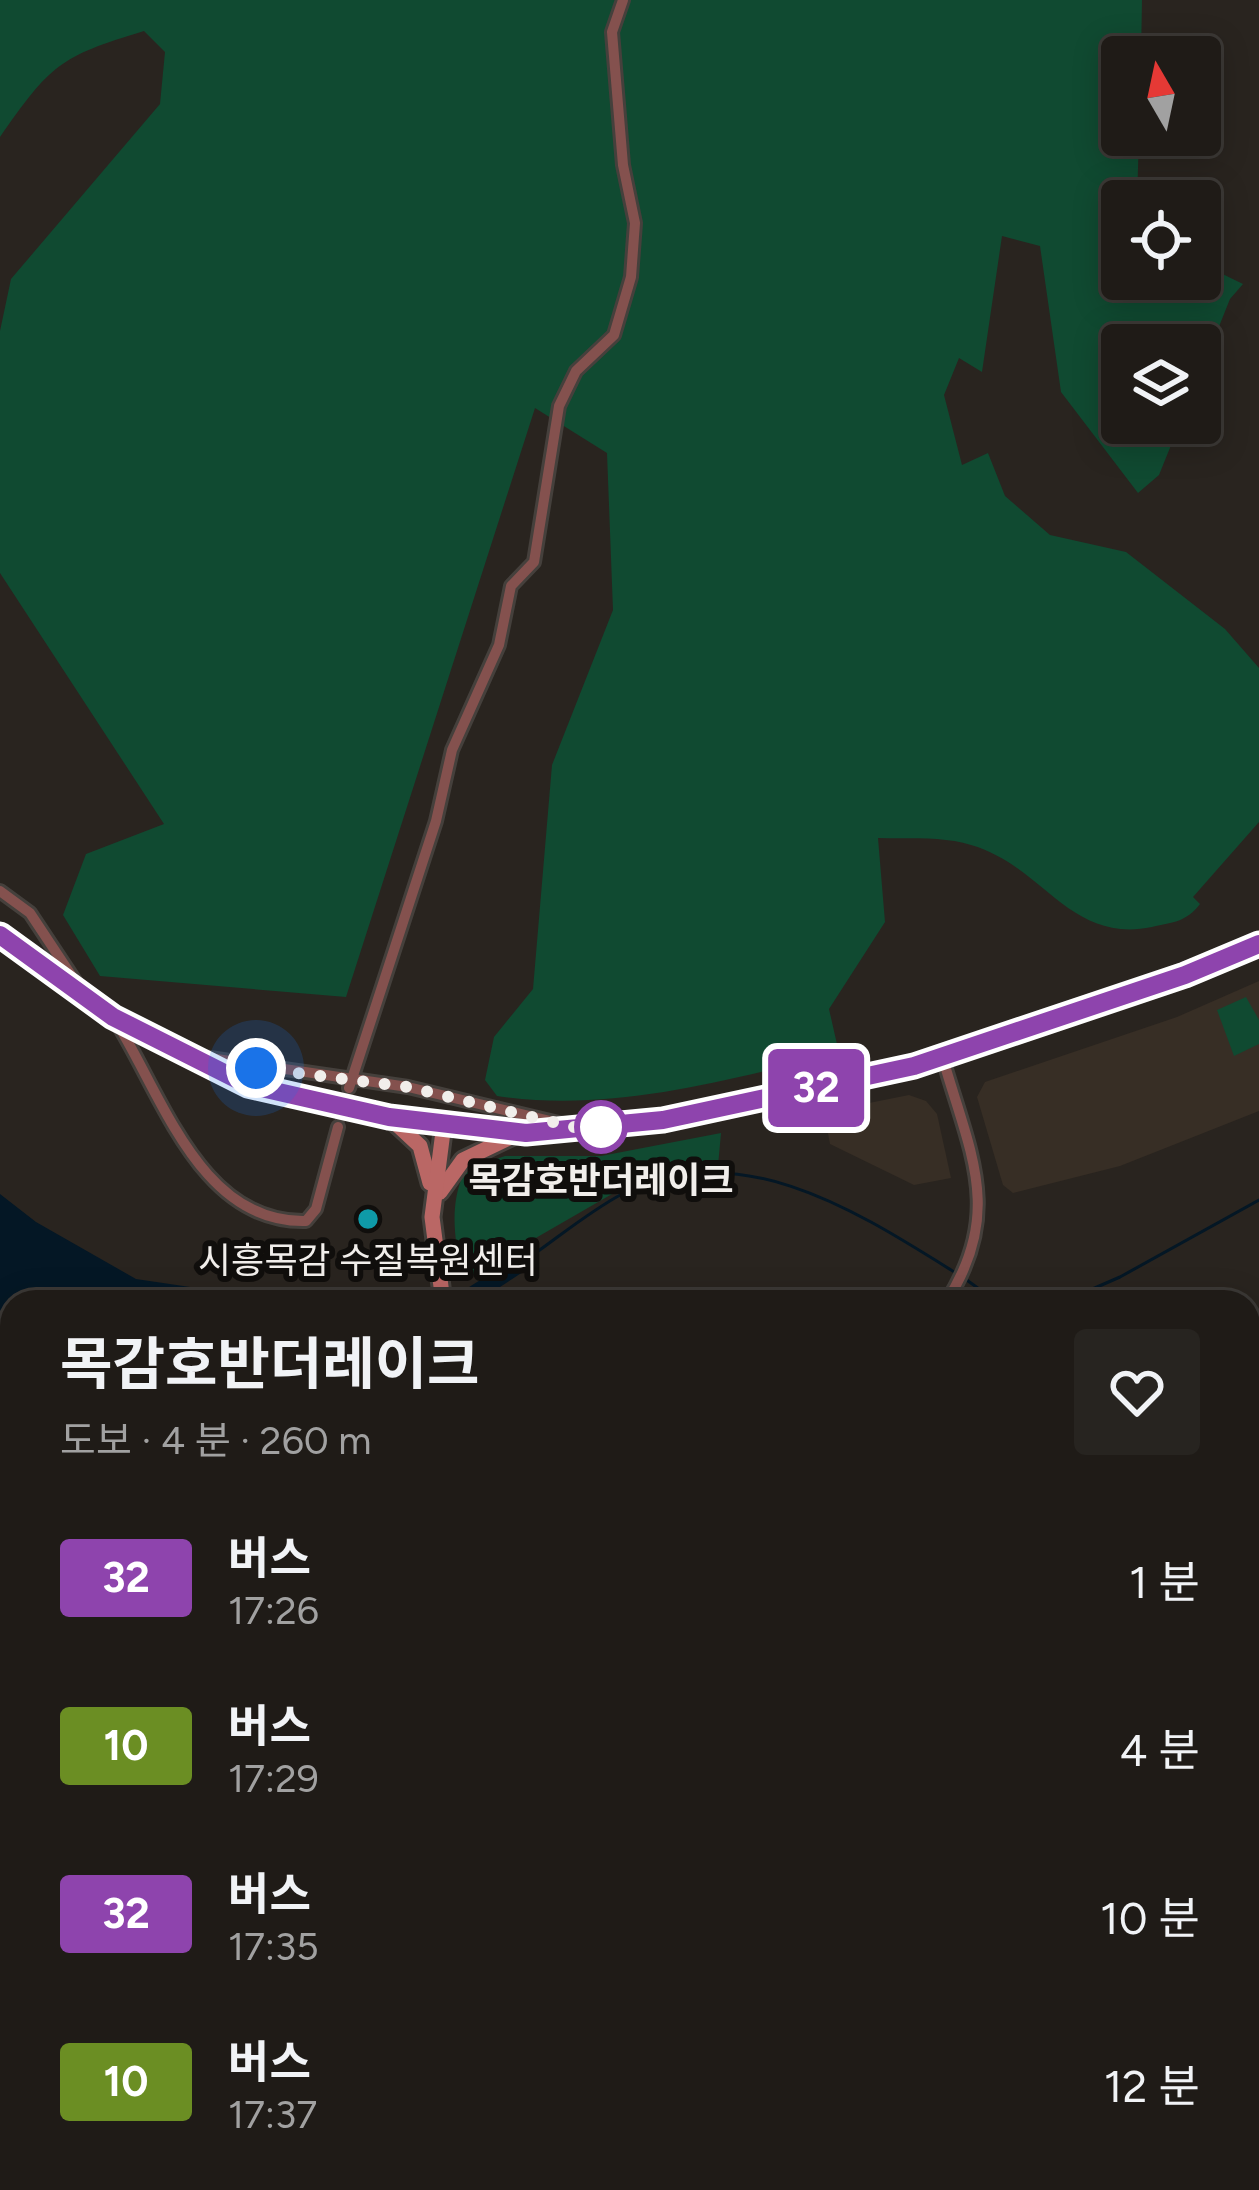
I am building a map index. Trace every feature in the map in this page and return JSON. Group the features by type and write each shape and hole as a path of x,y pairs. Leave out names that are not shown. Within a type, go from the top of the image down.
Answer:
{"main road":[{"path":"0,935 113,1017 171,1048 283,1096 389,1117 526,1133 663,1120 943,1059 1259,944"},
{"path":"389,1117 425,1159 441,1290"},
{"path":"432,1217 444,1124"},
{"path":"432,1217 441,1188 463,1160 499,1140 526,1133"}],"street":[{"path":"351,1083 436,821 452,749 499,645 511,586 534,562 559,406 576,371 614,335 631,278 635,224 623,165 612,32 623,0"},
{"path":"0,890 30,914 86,998"},
{"path":"113,1017 210,1180 247,1208 282,1222 306,1221 316,1209 338,1127"},
{"path":"171,1048 582,1129"},
{"path":"943,1059 980,1207 979,1238 953,1290"}],"shaded area":[{"path":"1259,981 1259,1111 1120,1166 1013,1193 1003,1185 977,1097 985,1082 1177,1017"},
{"path":"909,1095 926,1101 937,1114 951,1178 914,1185 830,1144 824,1112"}],"green space":[{"path":"0,0 1142,0 1141,36 1101,36 1101,156 1138,156 1138,180 1101,180 1101,300 1221,300 1221,273 1243,284 1230,299 1220,324 1101,324 1101,444 1172,444 1159,475 1138,493 1061,392 1040,246 1002,236 982,372 959,358 944,395 962,465 988,453 1005,496 1050,535 1126,552 1225,629 1259,668 1259,822 1193,897 1200,904 1190,914 1167,924 1123,929 1078,914 1018,869 971,845 878,838 885,922 829,1009 839,1053 712,1083 626,1097 540,1100 497,1096 485,1080 494,1037 533,989 552,765 613,610 607,453 535,408 346,997 100,976 63,915 86,854 164,824 0,573 0,331 11,279 160,104 165,52 144,31 74,57 45,79 0,137"},
{"path":"1246,997 1259,1020 1259,1044 1234,1056 1217,1010"},
{"path":"721,1133 718,1166 660,1174 619,1190 463,1280 455,1211 465,1170 505,1156 601,1156"}],"water":[{"path":"0,1194 36,1222 136,1279 210,1290 0,1290"},
{"path":"520,1255 530,1257 529,1268 495,1290 461,1290"}],"waterway":[{"path":"530,1257 622,1194 666,1178 710,1172 754,1177 838,1205 956,1273"},
{"path":"1090,1290 1259,1200"},
{"path":"964,1278 980,1290"}],"tunnel":[{"path":"338,1127 349,1088"}],"bus line":[{"name":"32","path":"0,935 113,1017 248,1085 389,1117 526,1133 663,1120 943,1059 1185,975 1259,944"}],"place":[{"name":"목감호반더레이크","path":"601,1127"},
{"name":"시흥목감 수질복원센터","path":"368,1219"}],"route":[{"path":"256,1068 408,1087 582,1129 616,1126 601,1127"}]}
